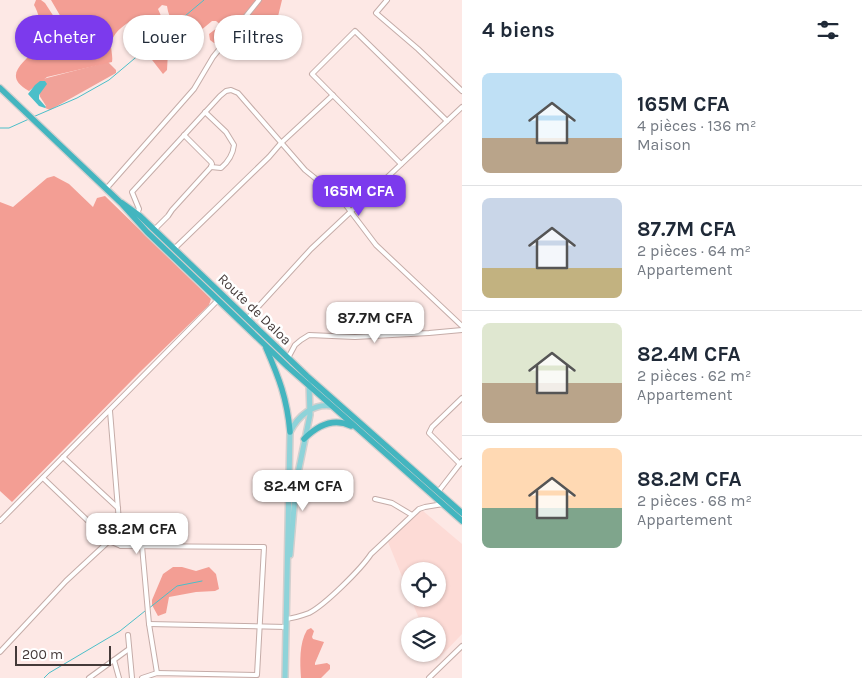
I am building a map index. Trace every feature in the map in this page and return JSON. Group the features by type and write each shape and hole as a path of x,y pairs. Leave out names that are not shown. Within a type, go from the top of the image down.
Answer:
{"highway":[{"path":"0,88 121,203"},
{"name":"Route de Daloa","path":"121,203 138,214 307,376 438,492 461,510"},
{"name":"Route de Daloa","path":"121,203 130,214 264,344 462,522"},
{"path":"264,344 277,371 286,400 290,432"},
{"path":"304,439 316,429 328,423 346,423 356,428"}],"main road":[{"path":"287,580 296,483 311,410 310,387 307,376"},
{"path":"285,678 290,432 298,419 311,410 331,406 343,408"}],"street":[{"path":"106,189 194,89 213,57 248,11 259,0"},
{"path":"387,0 376,13 418,49 462,91"},
{"path":"401,164 312,74 356,31 447,121"},
{"path":"138,214 139,209 132,192 205,112 226,91 231,90 238,93 305,170 331,191 351,211 376,245 462,326"},
{"path":"174,248 333,95"},
{"path":"247,319 311,249 462,107"},
{"path":"205,112 226,132 234,145 226,164 221,168 211,167"},
{"path":"154,230 212,164 184,135"},
{"path":"0,521 218,300"},
{"path":"288,358 295,345 310,335 355,337 462,330"},
{"path":"438,492 461,462 428,433 462,398"},
{"path":"110,410 121,546"},
{"path":"63,458 118,508"},
{"path":"43,478 109,541 121,546 264,546 257,675 157,673 142,678"},
{"path":"375,499 392,503 412,515"},
{"path":"286,619 310,612 332,594 412,515 425,506 443,504"},
{"path":"0,652 66,581 109,541"},
{"path":"142,546 149,624 157,673"},
{"path":"149,624 286,627"},
{"path":"128,636 132,678"},
{"path":"429,678 462,646"},
{"path":"89,678 129,649"},
{"path":"114,660 118,678"},
{"path":"435,671 438,678"}],"shaded area":[{"path":"36,0 41,0 53,15 39,15 34,5"},
{"path":"51,0 282,0 278,15 214,15 214,21 204,28 204,15 169,15 167,6 162,5 158,9 161,15 123,15 123,26 113,37 113,15 60,15"},
{"path":"214,30 214,43 210,40 209,34"},
{"path":"25,60 112,60 112,62 47,77 29,91 17,80 16,74"},
{"path":"152,60 168,60 167,70 163,74"},
{"path":"108,62 116,70 116,73 50,110 45,108 46,106 40,95 45,81 40,81"},
{"path":"54,176 69,184 93,207 97,198 105,196 211,299 209,305 12,502 0,491 0,202 13,207 47,178"},
{"path":"420,510 462,544 462,634 446,651 446,617 418,617 414,607 446,607 446,562 401,562 401,574 388,542"},
{"path":"173,567 182,567 196,571 209,567 216,574 219,589 169,597 166,613 158,616 152,605 152,600 163,574"},
{"path":"311,628 314,631 313,639 324,642 315,665 327,663 330,665 330,669 321,678 301,678 301,647 304,635"}],"water":[{"path":"40,81 45,81 47,84 39,95 39,99 45,108 39,106 28,94"}],"waterway":[{"path":"33,117 77,98 109,80 204,0"},
{"path":"0,128 9,128 29,119"},
{"path":"148,609 177,586 202,581"},
{"path":"44,678 49,673 120,631 145,611"}]}
